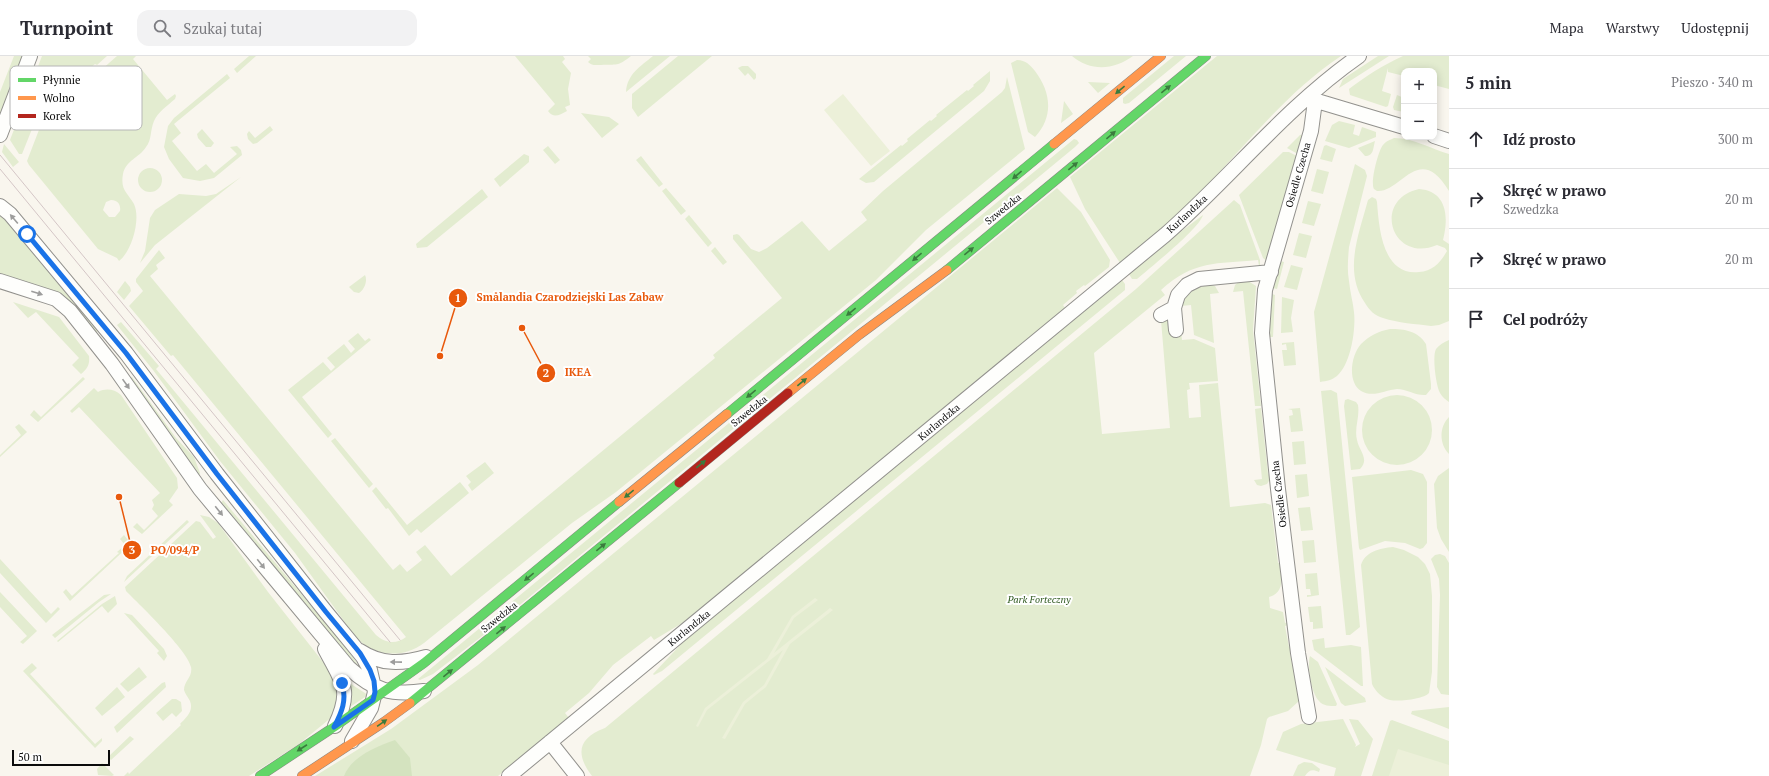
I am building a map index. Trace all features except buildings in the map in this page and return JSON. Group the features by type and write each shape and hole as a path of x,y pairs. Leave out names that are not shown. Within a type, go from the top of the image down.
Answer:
{"street":[{"path":"26,66 30,56"},
{"name":"Szwedzka","path":"260,776 334,727 378,693 434,655 1161,56"},
{"name":"Szwedzka","path":"302,776 350,745 426,691 859,335 939,276 1206,56"},
{"name":"Kurlandzka","path":"509,776 1165,235 1186,217 1288,114 1311,99 1359,56"},
{"path":"1311,99 1401,126"},
{"name":"Osiedle Czecha","path":"1308,717 1291,599 1262,334 1265,290 1311,131 1311,99"},
{"path":"0,135 10,109"},
{"path":"1437,137 1449,141"},
{"path":"0,206 10,214 126,353 217,474 367,663 378,693 350,745"},
{"path":"1176,330 1174,308 1178,295 1187,285 1198,279 1271,272"},
{"path":"0,281 56,299 64,304 112,364 200,489 349,668 378,693 410,693 426,691"},
{"path":"1161,315 1174,308"},
{"path":"314,627 342,683 345,693 343,710 334,727"},
{"path":"352,644 366,656 387,662 405,662 434,655"},
{"path":"550,742 577,776"}],"green space":[{"path":"14,56 23,56 19,66 10,66"},
{"path":"42,56 107,56 97,65 95,64 93,66 38,66"},
{"path":"117,56 136,56 133,59 139,66 106,66"},
{"path":"249,56 256,56 237,73 234,69"},
{"path":"515,56 563,56 565,59 562,62 571,73 568,89 570,105 565,107 567,111 555,116 548,111 555,104"},
{"path":"588,56 631,56 623,62 617,64 595,65 588,62 591,59"},
{"path":"653,56 670,56 626,92 629,80 635,71"},
{"path":"678,56 712,56 638,117 632,108 632,94"},
{"path":"1072,56 1133,56 1118,64 1095,67 1087,65"},
{"path":"1174,56 1186,56 1129,103 1123,103 1123,98"},
{"path":"1217,56 1341,56 1301,87 1282,105 1186,207 1120,263 1085,209 1070,177"},
{"path":"1378,56 1389,56 1339,88 1343,79"},
{"path":"1403,56 1449,56 1449,89 1437,86 1437,68 1401,68 1401,75 1388,72 1388,68 1382,91 1391,94 1388,106 1386,107 1350,95 1349,89 1382,67"},
{"path":"1017,60 1025,62 1033,69 1040,79 1047,96 1048,113 1041,129 1035,137 1028,132 1011,63"},
{"path":"10,66 10,89 0,115 0,92"},
{"path":"748,66 756,74 756,78 754,80 748,73 745,76 738,68"},
{"path":"142,70 167,100 175,94 176,96 175,99 158,115 153,124 148,144 143,151 127,165 123,174 122,179 125,191 134,204 136,210 136,226 128,250 119,261 117,258 98,249 27,161 39,130 142,130","holes":["111,200 116,201 120,207 120,211 115,217 109,217 103,210 106,202"]},
{"path":"990,71 990,81 984,91 874,182 866,183 859,179 901,145 902,146 908,141 907,139 930,120 931,121 937,116 936,115 967,90 968,91"},
{"path":"227,74 230,78 174,124 181,133 172,141 197,171 206,164 214,173 237,154 230,147 237,146 241,150 242,155 214,178 200,181 183,178 169,159 164,147 168,126 174,118"},
{"path":"1007,77 1025,149 926,230 876,280 616,492 572,523 424,643 406,652 387,653 378,651 369,648 354,635 295,553 220,461 153,370 117,325 121,322 159,366 156,369 376,635 383,640 391,642 402,640 406,637 173,355 171,356 129,306 143,291 136,282 136,279 159,250 165,258 156,265 158,269 150,276 393,570 400,564 407,572 422,560 416,552 425,545 451,576 715,358 713,355 782,298 733,239 733,235 739,235 751,249 759,252 767,248 802,221 829,251 867,220 861,212 883,191 1002,92 1005,88"},
{"path":"1088,82 1110,83 1098,93"},
{"path":"843,94 890,151 871,166 824,110"},
{"path":"1397,95 1401,97 1401,111 1394,110 1393,107"},
{"path":"1064,101 1073,114 1061,123"},
{"path":"581,113 609,117 619,124 602,138"},
{"path":"1339,121 1355,125 1353,134 1359,136 1362,127 1376,132 1376,137 1349,148 1325,141 1332,125"},
{"path":"270,126 273,130 257,143 253,144 248,139 247,134 249,131 255,138"},
{"path":"202,129 214,143 211,147 206,147 198,138 197,134"},
{"path":"14,130 32,130 22,154 19,154 10,140"},
{"path":"1306,134 1300,153 1296,153 1287,148 1300,135"},
{"path":"1394,138 1401,138 1401,140 1415,142 1449,154 1449,191 1438,177 1428,170 1419,170 1411,173 1386,190 1377,191 1374,189 1373,180 1375,167 1381,148 1388,141"},
{"path":"1074,139 1079,143 1075,147 481,637 433,674 420,680 418,679"},
{"path":"1375,141 1373,151 1368,156 1365,156 1358,148"},
{"path":"4,144 19,162 13,167 2,152"},
{"path":"1326,145 1336,149 1332,162 1320,159 1324,146"},
{"path":"548,146 560,160 555,164 543,150"},
{"path":"1283,152 1289,152 1299,157 1267,261 1263,258 1239,195"},
{"path":"524,154 529,156 529,162 500,187 494,179"},
{"path":"641,156 663,184 659,187 636,160"},
{"path":"1355,164 1365,170 1367,176 1349,247 1348,273 1354,312 1352,346 1342,371 1337,376 1327,381 1320,382 1314,312"},
{"path":"150,168 158,172 162,180 158,188 150,192 142,188 138,180 142,172"},
{"path":"1317,169 1329,172 1323,194 1311,191"},
{"path":"241,177 155,245 140,263 145,251 150,218 155,210 179,194 206,196 216,194"},
{"path":"666,188 686,211 681,215 662,191"},
{"path":"1057,188 1081,212 1110,260 1109,267 1085,286 1084,285 1076,291 1077,293 1063,305 1065,308 689,619 654,640 651,636 613,665 589,693 565,713 569,718 498,776 315,776 391,729 478,665"},
{"path":"482,189 488,197 427,247 417,248 416,244"},
{"path":"1419,189 1428,191 1435,195 1444,207 1446,223 1443,240 1449,244 1449,321 1431,326 1395,321 1375,314 1370,310 1358,291 1355,278 1354,265 1357,239 1368,200 1372,197 1376,199 1377,202 1381,236 1385,248 1390,258 1397,266 1407,271 1419,272 1436,266 1442,259 1447,251 1445,248 1437,245 1421,248 1408,246 1399,239 1393,228 1392,217 1395,205 1404,195"},
{"name":"Park Forteczny","path":"1234,200 1240,205 1260,260 1260,266 1258,260 1218,263 1195,268 1184,273 1161,290 1165,295 1094,353 1102,434 1170,428 1161,320 1169,320 1181,330 1182,340 1194,339 1215,348 1218,381 1189,383 1190,389 1187,390 1189,418 1201,417 1199,385 1218,383 1230,507 1265,503 1271,505 1278,563 1280,563 1282,578 1278,592 1269,597 1270,608 1283,612 1285,623 1289,622 1289,625 1285,626 1289,647 1293,649 1294,655 1290,653 1299,701 1288,711 1267,719 1261,745 1250,776 592,776 583,761 582,754 582,748 589,737 605,728 1136,289"},
{"path":"1308,201 1321,204 1314,226 1302,223"},
{"path":"0,214 98,331 95,333 62,295 54,291 0,274"},
{"path":"689,215 712,243 708,247 685,219"},
{"path":"1203,215 1193,229 1174,248 1137,279 1132,279 1129,274"},
{"path":"1299,233 1312,236 1306,258 1293,255"},
{"path":"715,247 727,262 723,265 711,251"},
{"path":"1280,261 1284,262 1277,289 1273,288"},
{"path":"1291,265 1303,268 1297,290 1284,287"},
{"path":"365,275 366,283 362,290 359,293 354,292 349,287"},
{"path":"1122,280 1125,284 1125,290 662,671 654,675 653,674 685,640"},
{"path":"125,281 130,287 131,291 124,300 117,292"},
{"path":"1240,281 1248,281 1256,286 1253,330 1261,406 1255,406 1243,291 1233,292 1235,285"},
{"path":"1210,285 1215,286 1219,293 1210,294 1214,343 1194,335 1191,305 1181,306 1183,301 1192,291 1200,287"},
{"path":"1272,294 1275,295 1273,337 1269,337 1270,308"},
{"path":"1282,297 1294,300 1291,318 1293,332 1281,333"},
{"path":"13,302 59,317 89,356 88,366 81,374 72,365 79,358 36,312 28,318"},
{"path":"1390,329 1411,332 1419,336 1426,344 1431,389 1426,395 1397,389 1370,394 1361,391 1357,387 1352,375 1352,368 1358,349 1364,341 1371,336"},
{"path":"358,333 365,341 369,338 371,340 302,397 332,434 328,438 288,390 323,362 331,371 335,367 327,358 344,344 351,353 355,349 348,341"},
{"path":"1449,340 1449,402 1440,393 1437,384 1434,358 1436,349"},
{"path":"1294,342 1296,365 1284,366 1282,350 1287,350 1286,344 1282,345 1282,343"},
{"path":"83,377 85,379 38,422 30,415 34,410 41,417"},
{"path":"132,377 176,438 194,457 200,473 199,476 130,378"},
{"path":"94,388 98,392 110,390 116,391 121,395 177,478 178,488 169,501 173,505 142,534 133,527 137,523 144,530 158,516 152,509 154,505 152,500 160,493 79,407 72,413 70,411"},
{"path":"1331,390 1337,393 1360,627 1350,635 1346,635 1321,391"},
{"path":"1397,395 1410,398 1422,405 1429,417 1432,430 1429,443 1422,455 1410,462 1397,465 1384,462 1372,455 1365,443 1362,430 1365,417 1372,405 1384,398"},
{"path":"1348,399 1356,402 1358,405 1356,436 1364,458 1363,465 1360,469 1351,470 1344,406 1345,400"},
{"path":"1261,408 1268,474 1272,476 1267,484 1261,486 1257,485 1254,480 1262,479 1255,409"},
{"path":"1300,408 1303,431 1291,432 1289,416 1293,415 1292,410 1288,409"},
{"path":"1449,417 1449,454 1443,445 1442,430"},
{"path":"19,424 27,432 0,457 0,455 21,435 15,427"},
{"path":"335,438 373,484 369,488 331,441"},
{"path":"1304,441 1306,464 1294,465 1292,442"},
{"path":"485,462 494,473 472,491 468,485 471,482 466,476"},
{"path":"1449,468 1449,552 1441,539 1437,528 1434,484 1438,476"},
{"path":"1411,470 1423,474 1427,482 1427,543 1420,549 1405,543 1385,541 1360,550 1352,477"},
{"path":"1307,474 1309,496 1297,498 1295,475"},
{"path":"460,482 469,493 421,533 417,529 409,536 388,508 386,509 372,491 376,487 407,525"},
{"path":"223,500 348,650 358,665 351,661 221,503"},
{"path":"1310,507 1313,530 1301,531 1298,508"},
{"path":"200,515 209,517 218,523 268,592 338,681 338,712 299,744 249,776 124,776 128,772 129,774 181,725 180,724 189,714 191,708 190,701 184,690 185,684 191,674 191,667 188,660 182,650 163,628 126,591 125,587 196,521 200,522 213,539 216,537"},
{"path":"187,520 189,522 124,582 127,576"},
{"path":"124,535 131,544 70,601 63,592 66,589 72,596 119,553 117,552 125,545 120,539"},
{"path":"1314,540 1316,562 1304,563 1302,541"},
{"path":"1393,547 1404,550 1418,557 1425,564 1430,574 1432,596 1432,672 1429,693 1411,700 1399,701 1385,698 1377,692 1372,684 1361,565 1369,554 1383,548"},
{"path":"1440,554 1445,556 1449,563 1449,695 1441,694 1437,687 1440,595 1439,579 1431,559 1435,555"},
{"path":"0,559 51,614 58,607 60,609 46,623 0,573"},
{"path":"1317,573 1319,595 1307,597 1307,595 1311,595 1310,589 1306,589 1305,574"},
{"path":"0,592 37,631 23,644 20,642 27,636 0,607"},
{"path":"111,594 55,638 52,635 104,595"},
{"path":"115,596 117,604 108,613 102,606 58,642 57,641 102,604"},
{"path":"815,598 818,600 794,618 774,653 830,608 833,610 790,644 766,687 745,704 725,739 722,738 743,702 764,685 783,650 707,710 698,727 696,726 705,708 767,659 792,616"},
{"path":"1321,606 1323,628 1313,629 1313,622 1310,622 1308,607"},
{"path":"124,613 132,615 164,649 167,656 164,661 157,653 159,651"},
{"path":"1324,638 1325,648 1351,645 1361,647 1363,686 1314,650 1312,640"},
{"path":"1310,656 1318,662 1337,704 1336,706 1322,704 1316,697 1310,679"},
{"path":"32,663 37,668 30,674 95,744 102,738 102,741 95,748 23,671"},
{"path":"139,667 147,677 128,692 120,684"},
{"path":"1325,667 1365,698 1366,702 1345,706 1341,703"},
{"path":"165,682 166,687 117,733 114,727 162,683"},
{"path":"351,684 368,695 350,707 350,685"},
{"path":"117,687 125,697 102,716 95,708"},
{"path":"172,699 176,699 181,702 182,711 176,717 172,713 163,721 156,713"},
{"path":"1449,707 1449,729 1411,714 1412,711"},
{"path":"1343,719 1356,745 1355,747 1360,744 1349,719 1358,720 1373,739 1361,776 1334,776 1336,768 1276,750 1283,732 1301,724"},
{"path":"1392,720 1449,741 1449,776 1372,776 1390,721"},
{"path":"130,736 134,739 111,760 108,757"},
{"path":"395,740 410,758 412,776 344,776 353,763 365,753"},
{"path":"1398,749 1449,765 1449,776 1389,776"},
{"path":"1304,762 1312,763 1320,769 1319,772 1313,770 1309,771 1305,776 1293,776 1298,765"},
{"path":"102,763 114,775 98,775 97,769"}],"tram line":[{"path":"0,155 400,640"},
{"path":"0,169 390,642"}],"traffic: fast":[{"path":"947,270 1206,56"},
{"path":"727,414 1054,144"},
{"path":"410,703 679,483"},
{"path":"260,776 334,727 424,663 619,502"}],"traffic: slow":[{"path":"1054,144 1161,56"},
{"path":"788,393 859,335 947,270"},
{"path":"619,502 727,414"},
{"path":"302,776 410,703"}],"traffic: jam":[{"path":"679,483 788,393"}],"place":[{"name":"IKEA","path":"522,328"},
{"name":"Smålandia Czarodziejski Las Zabaw","path":"440,356"},
{"name":"PO/094/P","path":"119,497"}],"route":[{"path":"27,234 126,353 217,474 346,638 363,657 374,681 375,692 373,700 334,727 343,710 345,693 342,683"}]}
